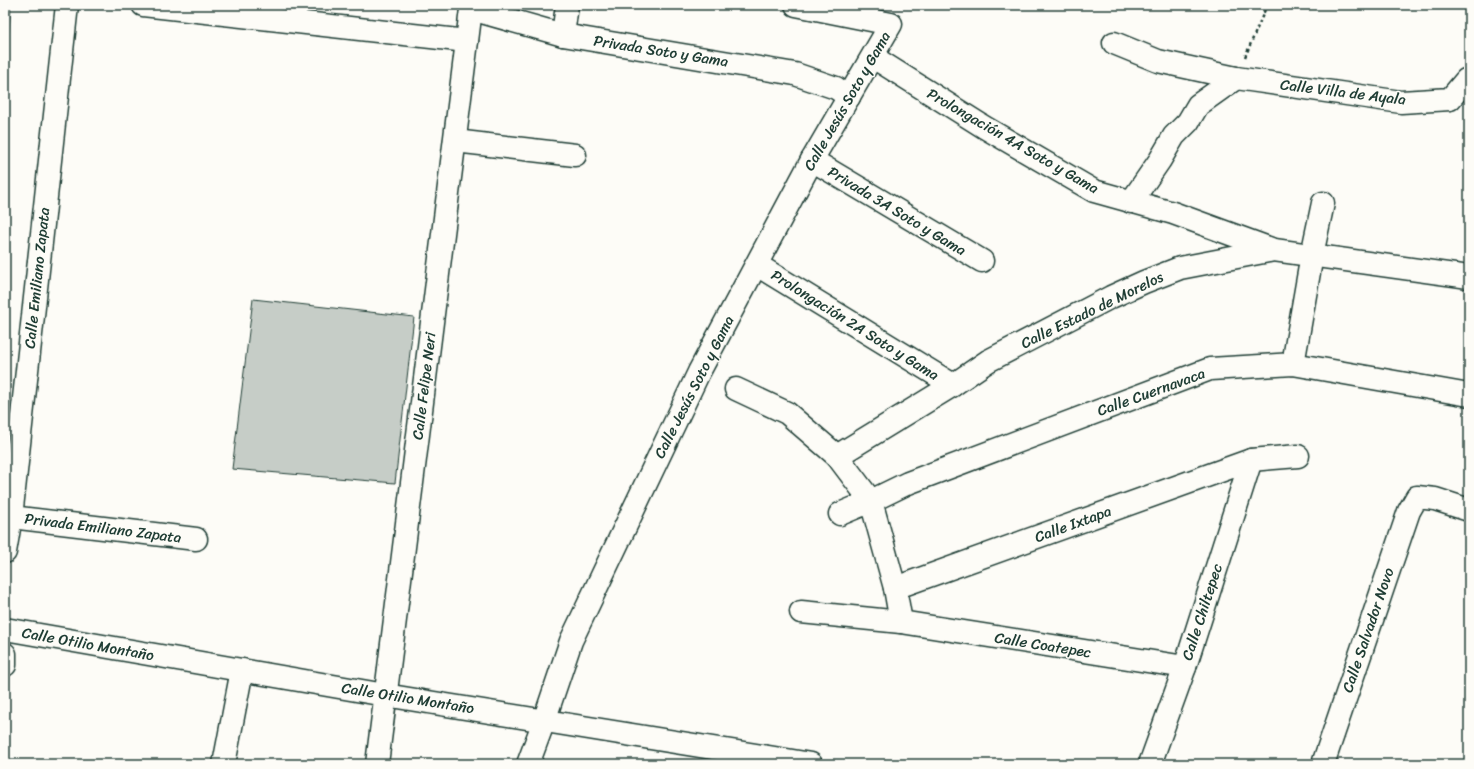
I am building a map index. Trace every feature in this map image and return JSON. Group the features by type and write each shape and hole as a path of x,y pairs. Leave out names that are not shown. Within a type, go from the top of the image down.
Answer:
{"street":[{"name":"Calle Emiliano Zapata","path":"5,552 11,518 67,5"},
{"path":"143,5 467,41"},
{"path":"563,35 567,5"},
{"name":"Calle Jesús Soto y Gama","path":"528,764 571,641 699,372 812,160 891,24 796,5"},
{"name":"Calle Felipe Neri","path":"377,764 471,9"},
{"name":"Privada Soto y Gama","path":"471,9 563,35 795,74 836,88 849,97"},
{"name":"Calle Villa de Ayala","path":"1114,43 1158,61 1236,78 1401,102 1450,99 1466,80 1469,80"},
{"name":"Prolongación 4A Soto y Gama","path":"873,56 984,127 1094,191 1173,213 1274,250"},
{"path":"1131,202 1160,160 1174,136 1188,122 1198,105 1236,78"},
{"path":"454,140 575,155"},
{"name":"Privada 3A Soto y Gama","path":"812,160 982,261"},
{"path":"1293,364 1312,255 1323,203"},
{"name":"Calle Estado de Morelos","path":"837,456 953,385 988,361 1144,282 1180,268 1274,250 1469,277"},
{"name":"Prolongación 2A Soto y Gama","path":"757,265 953,385"},
{"name":"Calle Cuernavaca","path":"840,514 908,483 1210,369 1293,364 1469,395"},
{"path":"736,389 787,413 837,456 871,501 895,588 901,622"},
{"name":"Calle Ixtapa","path":"895,588 1252,460 1298,456"},
{"name":"Calle Chiltepec","path":"1150,764 1185,667 1252,460"},
{"name":"Calle Salvador Novo","path":"1322,764 1409,511 1417,497 1435,499 1469,510"},
{"name":"Privada Emiliano Zapata","path":"11,518 196,539"},
{"name":"Calle Coatepec","path":"801,612 901,622 1185,667"},
{"name":"Calle Otilio Montaño","path":"5,629 385,695 811,764"},
{"path":"5,654 5,665"},
{"path":"224,764 242,670"}],"path":[{"path":"1236,78 1268,5"}],"shaded area":[{"path":"5,8 11,9 5,69"}],"building":[{"path":"253,299 414,317 395,483 232,469"}]}
